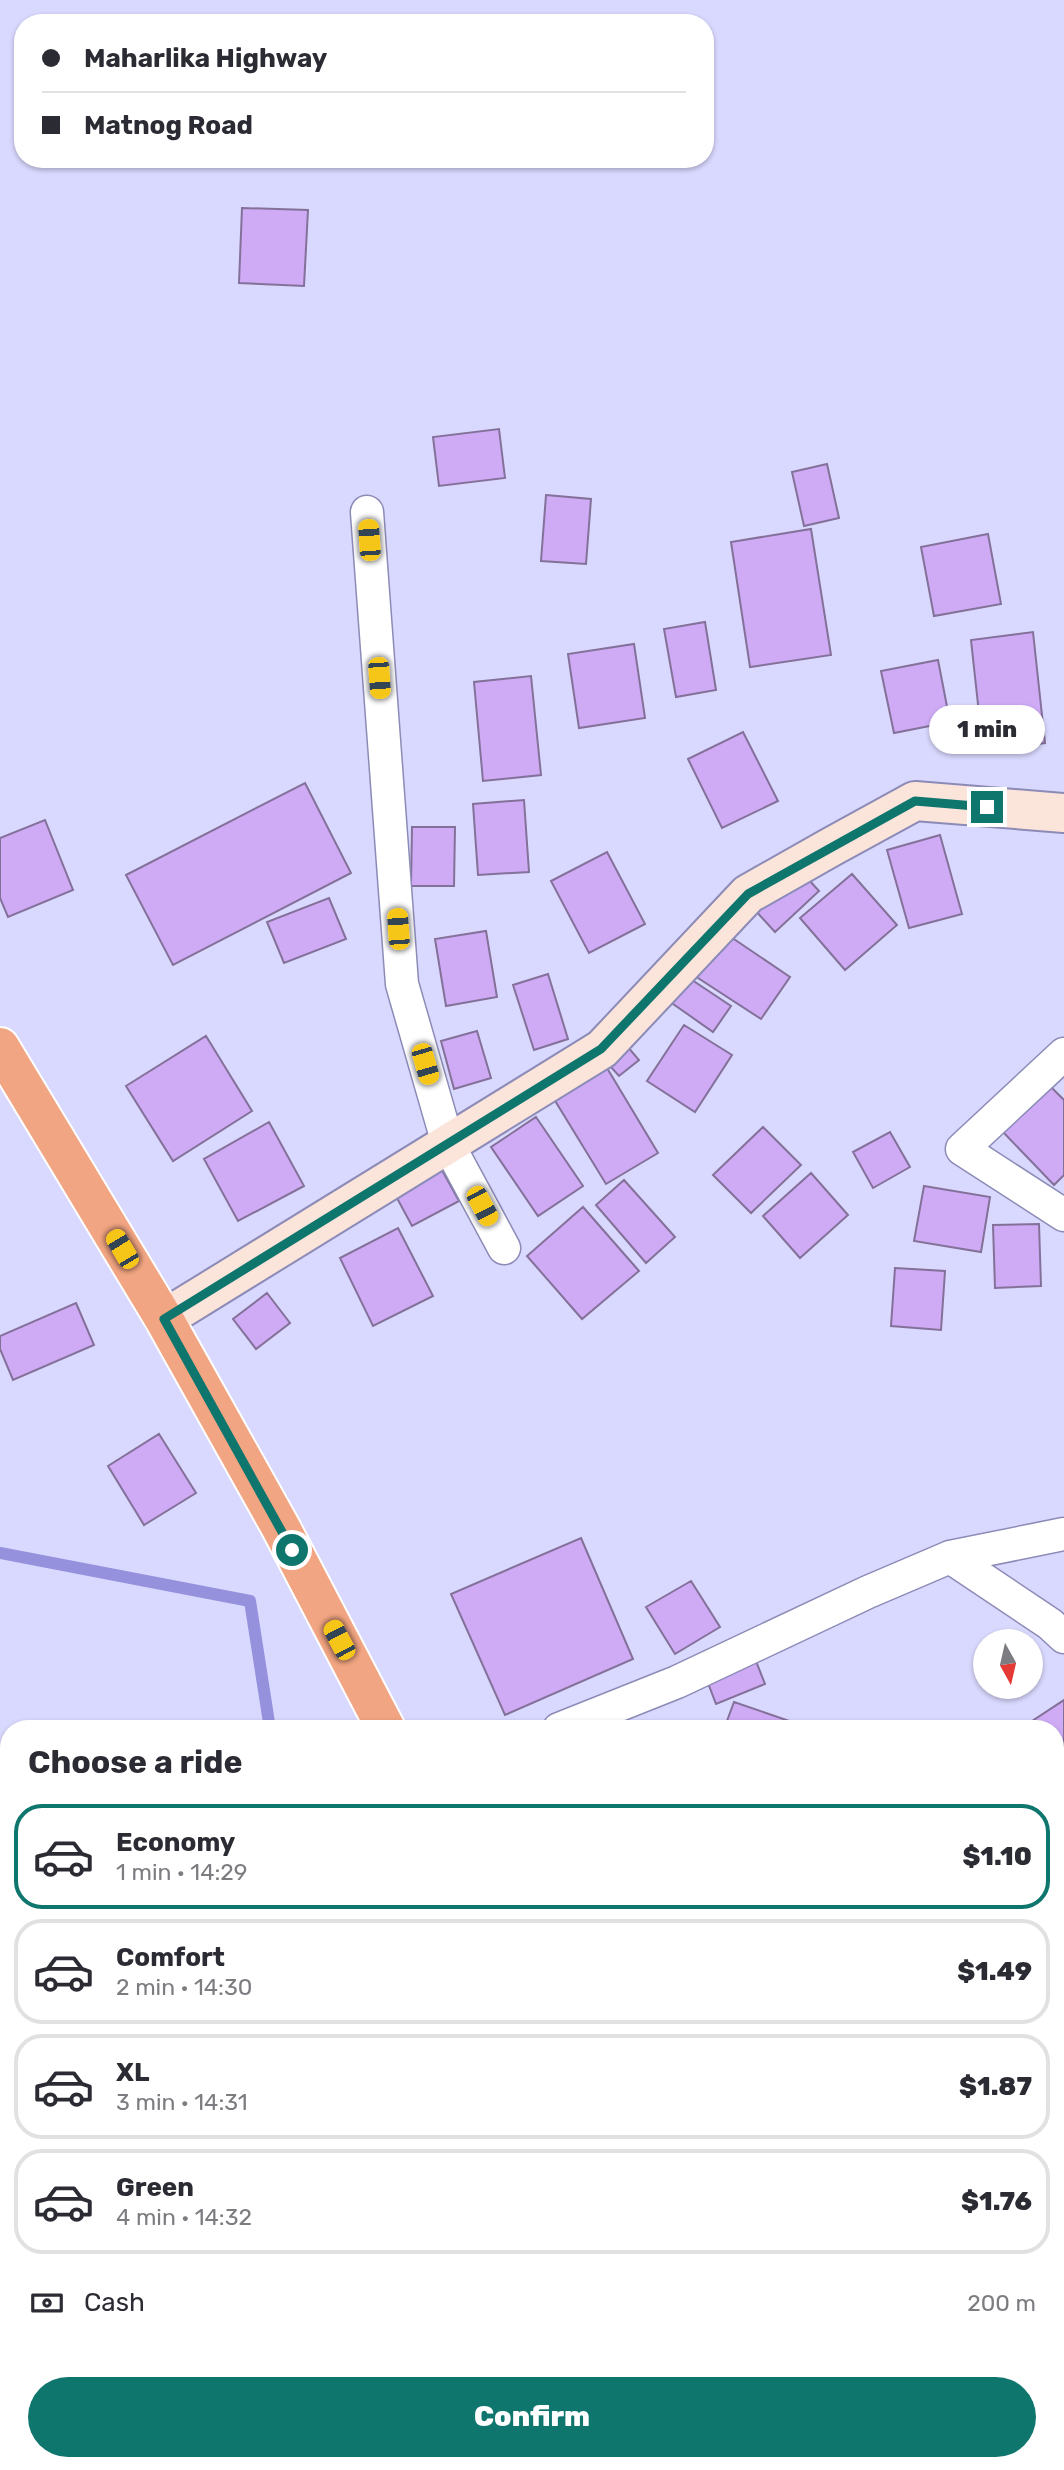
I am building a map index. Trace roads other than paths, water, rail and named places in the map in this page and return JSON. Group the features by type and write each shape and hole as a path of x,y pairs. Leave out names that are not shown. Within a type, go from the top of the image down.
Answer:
{"highway":[{"path":"0,1047 164,1319 281,1528 381,1720"}],"street":[{"path":"367,512 402,984 448,1144 504,1248"},
{"path":"164,1319 601,1049 748,894 915,801 1064,813"},
{"path":"1064,1054 961,1149 1064,1215"},
{"path":"582,1720 677,1682 868,1592 950,1557 1064,1534"},
{"path":"950,1557 1050,1623 1064,1637"}],"waterway":[{"path":"0,1553 250,1601 269,1720"}]}
